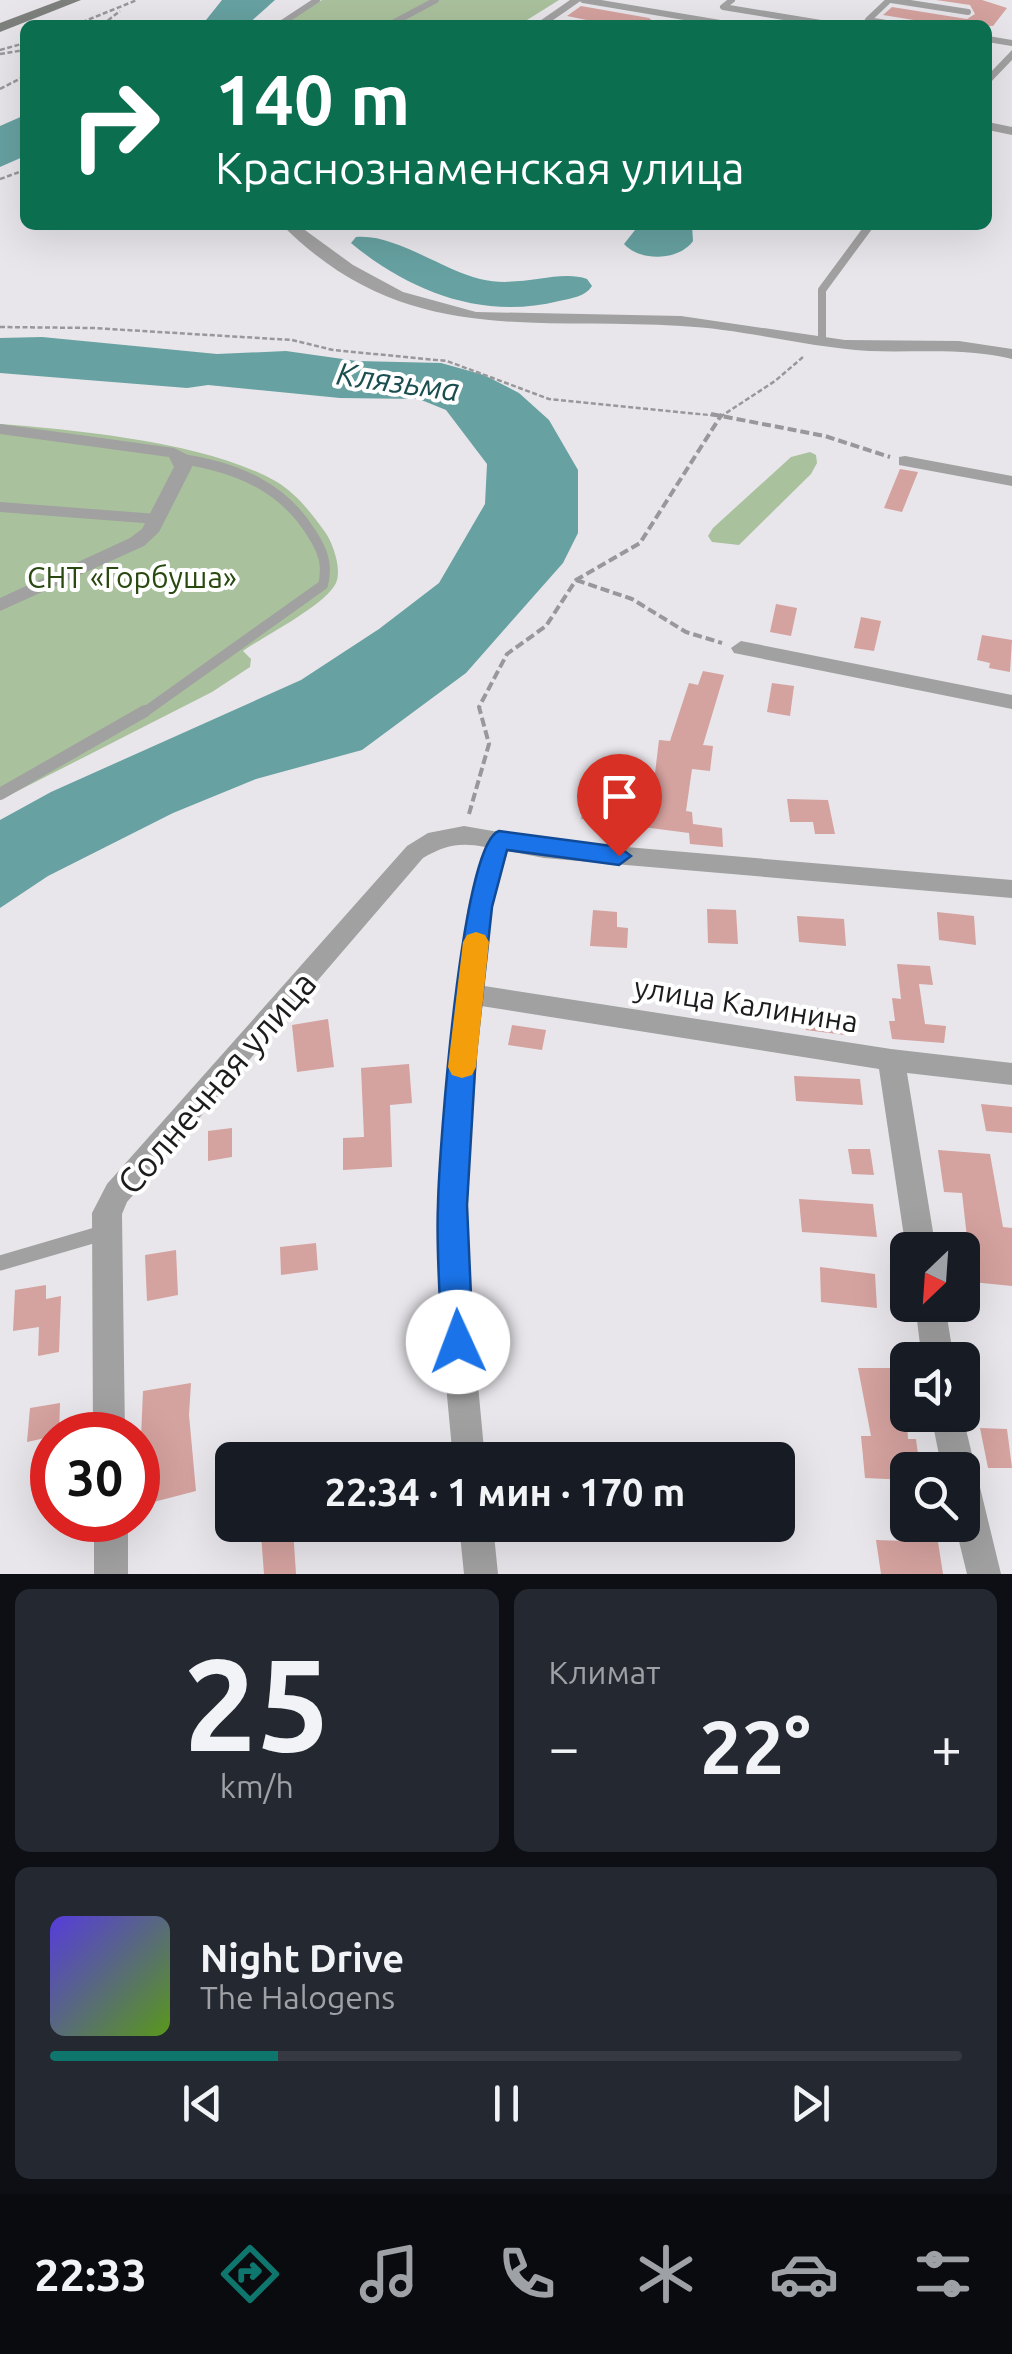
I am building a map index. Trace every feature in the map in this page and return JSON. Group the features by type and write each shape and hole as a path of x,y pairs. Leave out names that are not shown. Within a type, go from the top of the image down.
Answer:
{"street":[{"path":"21,20 74,0"},
{"path":"551,20 580,0"},
{"path":"992,77 1012,53"},
{"path":"296,230 359,276 425,305 470,318 515,322 682,321 822,341 892,347 955,345 1012,354"},
{"path":"0,429 174,454 182,460 183,467 150,532 137,542 0,605"},
{"path":"904,461 1012,480"},
{"path":"741,648 1012,702"},
{"name":"Солнечная улица","path":"109,1412 106,1232 107,1213 117,1193 415,852 436,838 464,834 544,849 1012,889"},
{"path":"467,1442 452,1205 480,907 499,840"},
{"name":"улица Калинина","path":"470,994 891,1060 1012,1074"},
{"path":"891,1060 918,1232"},
{"path":"111,1542 112,1574"},
{"path":"477,1542 480,1574"},
{"path":"976,1542 984,1574"}],"lane":[{"path":"287,20 317,0"},
{"path":"398,20 436,0"},
{"path":"580,0 695,20"},
{"path":"732,0 723,7 802,20"},
{"path":"868,20 890,0 968,12"},
{"path":"723,20 727,17"},
{"path":"822,341 822,290 866,230"},
{"path":"0,794 137,717 323,585 326,557 309,524 272,487 224,466 182,460"},
{"path":"0,508 157,519"},
{"path":"0,1263 106,1232"}],"path":[{"path":"108,20 138,0"},
{"path":"89,20 124,8"},
{"path":"0,327 93,328 292,340 333,350 447,361 549,399 721,415 825,436 904,461"},
{"path":"464,834 489,744 479,707 507,654 546,626 576,580 640,543 721,415 775,381 822,341"},
{"path":"576,580 632,599 686,632 741,648"}],"green space":[{"path":"322,0 559,0 527,20 291,20"},
{"name":"СНТ «Горбуша»","path":"0,424 143,441 216,457 249,469 277,482 304,505 328,537 338,571 336,583 320,601 243,651 251,659 250,667 212,692 0,800"},
{"path":"810,452 816,455 817,463 811,474 739,545 712,542 708,536 713,528 791,457"}],"water":[{"path":"222,0 275,0 253,20 206,20"},
{"path":"20,117 20,158 0,167 0,126"},
{"path":"635,230 692,230 693,241 687,248 669,255 640,254 624,244"},
{"path":"356,237 402,246 480,279 510,282 564,276 587,279 592,286 578,296 531,306 475,304 449,298 398,275 351,243"},
{"name":"Клязьма","path":"42,337 217,354 286,351 357,361 441,363 484,375 519,393 549,420 578,470 578,533 563,563 466,673 362,750 256,779 173,813 48,876 0,908 0,820 51,792 301,680 379,629 439,583 485,504 487,464 446,410 419,399 340,398 208,385 187,388 0,373 0,338"}],"building":[{"path":"936,0 982,0 1007,8 993,26 992,20 914,20 883,15 892,7 967,19 975,14 970,5"},
{"path":"581,6 652,20 587,20 567,16"},
{"path":"900,469 918,472 902,512 884,508"},
{"path":"776,604 797,608 791,636 770,632"},
{"path":"861,617 881,621 874,651 854,648"},
{"path":"982,635 1012,640 1010,672 989,668 990,663 977,660"},
{"path":"703,671 724,675 703,745 713,746 710,771 692,769 686,811 692,812 693,824 722,828 723,847 690,844 689,833 581,819 585,791 652,798 659,740 670,741 689,683 698,685"},
{"path":"772,683 794,686 790,716 767,712"},
{"path":"787,799 828,800 835,834 815,834 813,822 790,822"},
{"path":"707,909 736,910 738,944 708,943"},
{"path":"593,910 617,912 617,927 628,928 627,948 590,946"},
{"path":"937,912 974,916 976,945 939,940"},
{"path":"797,916 844,919 846,946 799,942"},
{"path":"897,964 930,966 933,985 919,984 925,1024 946,1026 944,1043 892,1039 892,998 901,999"},
{"path":"806,1007 845,1012 845,1035 806,1030"},
{"path":"328,1019 334,1067 297,1072 292,1025"},
{"path":"512,1025 546,1030 542,1050 508,1045"},
{"path":"409,1064 412,1103 390,1105 392,1167 343,1170 343,1138 364,1137 361,1068"},
{"path":"794,1076 860,1079 863,1105 796,1101"},
{"path":"981,1104 1012,1107 1012,1133 986,1131"},
{"path":"232,1128 232,1157 208,1161 208,1131"},
{"path":"848,1149 870,1149 874,1175 852,1174"},
{"path":"938,1150 990,1154 1003,1227 1012,1228 1012,1286 980,1283 980,1232 966,1232 962,1193 944,1192"},
{"path":"799,1199 873,1204 877,1237 802,1232"},
{"path":"316,1243 318,1270 281,1275 280,1247"},
{"path":"176,1250 178,1295 147,1301 145,1255"},
{"path":"820,1267 875,1274 877,1308 821,1302"},
{"path":"46,1285 46,1299 61,1296 59,1352 38,1356 39,1327 13,1331 15,1290"},
{"path":"858,1368 890,1368 890,1432 908,1432 908,1439 916,1439 918,1452 890,1452 890,1479 865,1478 861,1436 871,1436"},
{"path":"191,1383 189,1415 196,1491 160,1500 160,1412 142,1412 143,1391"},
{"path":"60,1403 60,1412 30,1412 27,1442 30,1408"},
{"path":"980,1428 1007,1429 1012,1468 988,1468"},
{"path":"876,1540 938,1542 943,1574 881,1574"},
{"path":"262,1542 294,1542 296,1574 264,1574"}],"slow traffic":[{"path":"462,1067 476,942"}],"route":[{"path":"458,1342 452,1205 463,1053 480,907 488,871 499,840 619,856"}]}
